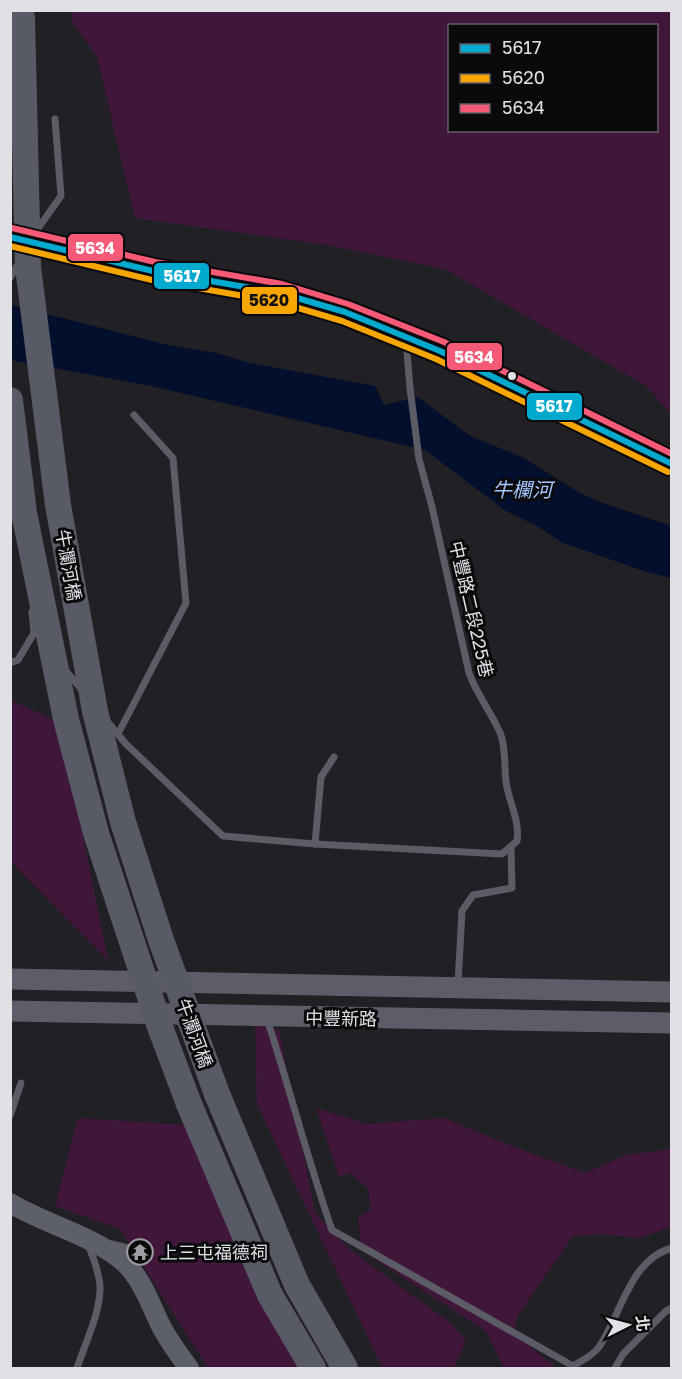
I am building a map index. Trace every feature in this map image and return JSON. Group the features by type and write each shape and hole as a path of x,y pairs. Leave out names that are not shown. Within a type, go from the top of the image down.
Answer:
{"highway":[{"name":"牛瀾河橋","path":"22,14 28,267 58,505 95,711 123,822 161,940 217,1094 297,1285 345,1368"},
{"name":"牛瀾河橋","path":"10,400 24,513 66,719 96,833 160,1027 189,1104 270,1295 313,1368"}],"main road":[{"name":"中豐新路","path":"10,980 672,992"},
{"path":"167,982 175,1013"},
{"name":"中豐新路","path":"10,1011 672,1023"}],"street":[{"path":"20,239 174,274 294,296 406,334 672,464"},
{"path":"10,1203 86,1239 128,1266 150,1298 175,1350 189,1368"}],"lane":[{"path":"10,278 20,239 61,196 55,119"},
{"name":"中豐路二段225巷","path":"406,334 419,459 469,672 475,689 503,743 506,782 518,834 517,842 511,848 512,888 473,895 462,912 458,987"},
{"path":"118,735 186,603 173,458 134,415"},
{"path":"15,507 26,562"},
{"path":"32,609 34,633 118,735 223,836 315,844 502,854 511,848"},
{"path":"10,663 18,660 34,633"},
{"path":"315,844 321,777 334,757"},
{"path":"266,1016 292,1096 316,1185 332,1230 573,1366 598,1349 637,1273 659,1252 672,1248"},
{"path":"10,1116 21,1083"},
{"path":"86,1239 128,1248"},
{"path":"77,1368 99,1295 96,1266 86,1239"},
{"path":"615,1368 623,1354 666,1311 672,1308"}],"shaded area":[{"path":"71,11 671,11 671,414 646,386 445,269 327,245 135,218 97,57 72,21"},
{"path":"11,700 60,723 108,960 11,862"},
{"path":"255,1025 279,1030 315,1213 349,1249 449,1322 466,1341 454,1368 382,1367 257,1104"},
{"path":"316,1108 366,1124 444,1118 585,1173 626,1155 671,1149 671,1227 639,1238 601,1234 573,1236 518,1315 513,1333 557,1368 504,1368 486,1331 362,1251 358,1218 371,1209 368,1189 351,1173 339,1177"},
{"path":"78,1118 185,1125 298,1368 208,1368 120,1229 55,1206"}],"water":[{"name":"牛欄河","path":"11,305 168,345 375,386 384,405 418,397 470,436 522,457 580,493 671,526 671,578 563,543 537,526 506,511 425,450 151,386 11,360"}],"transit line":[{"name":"5634","path":"12,228 155,262 282,284 348,304 444,342 672,454"},
{"name":"5617","path":"10,237 153,271 280,293 345,312 440,351 672,464"},
{"name":"5620","path":"10,246 152,280 278,302 342,321 436,359 668,472"}],"place":[{"name":"上三屯福德祠","path":"140,1252"}]}
